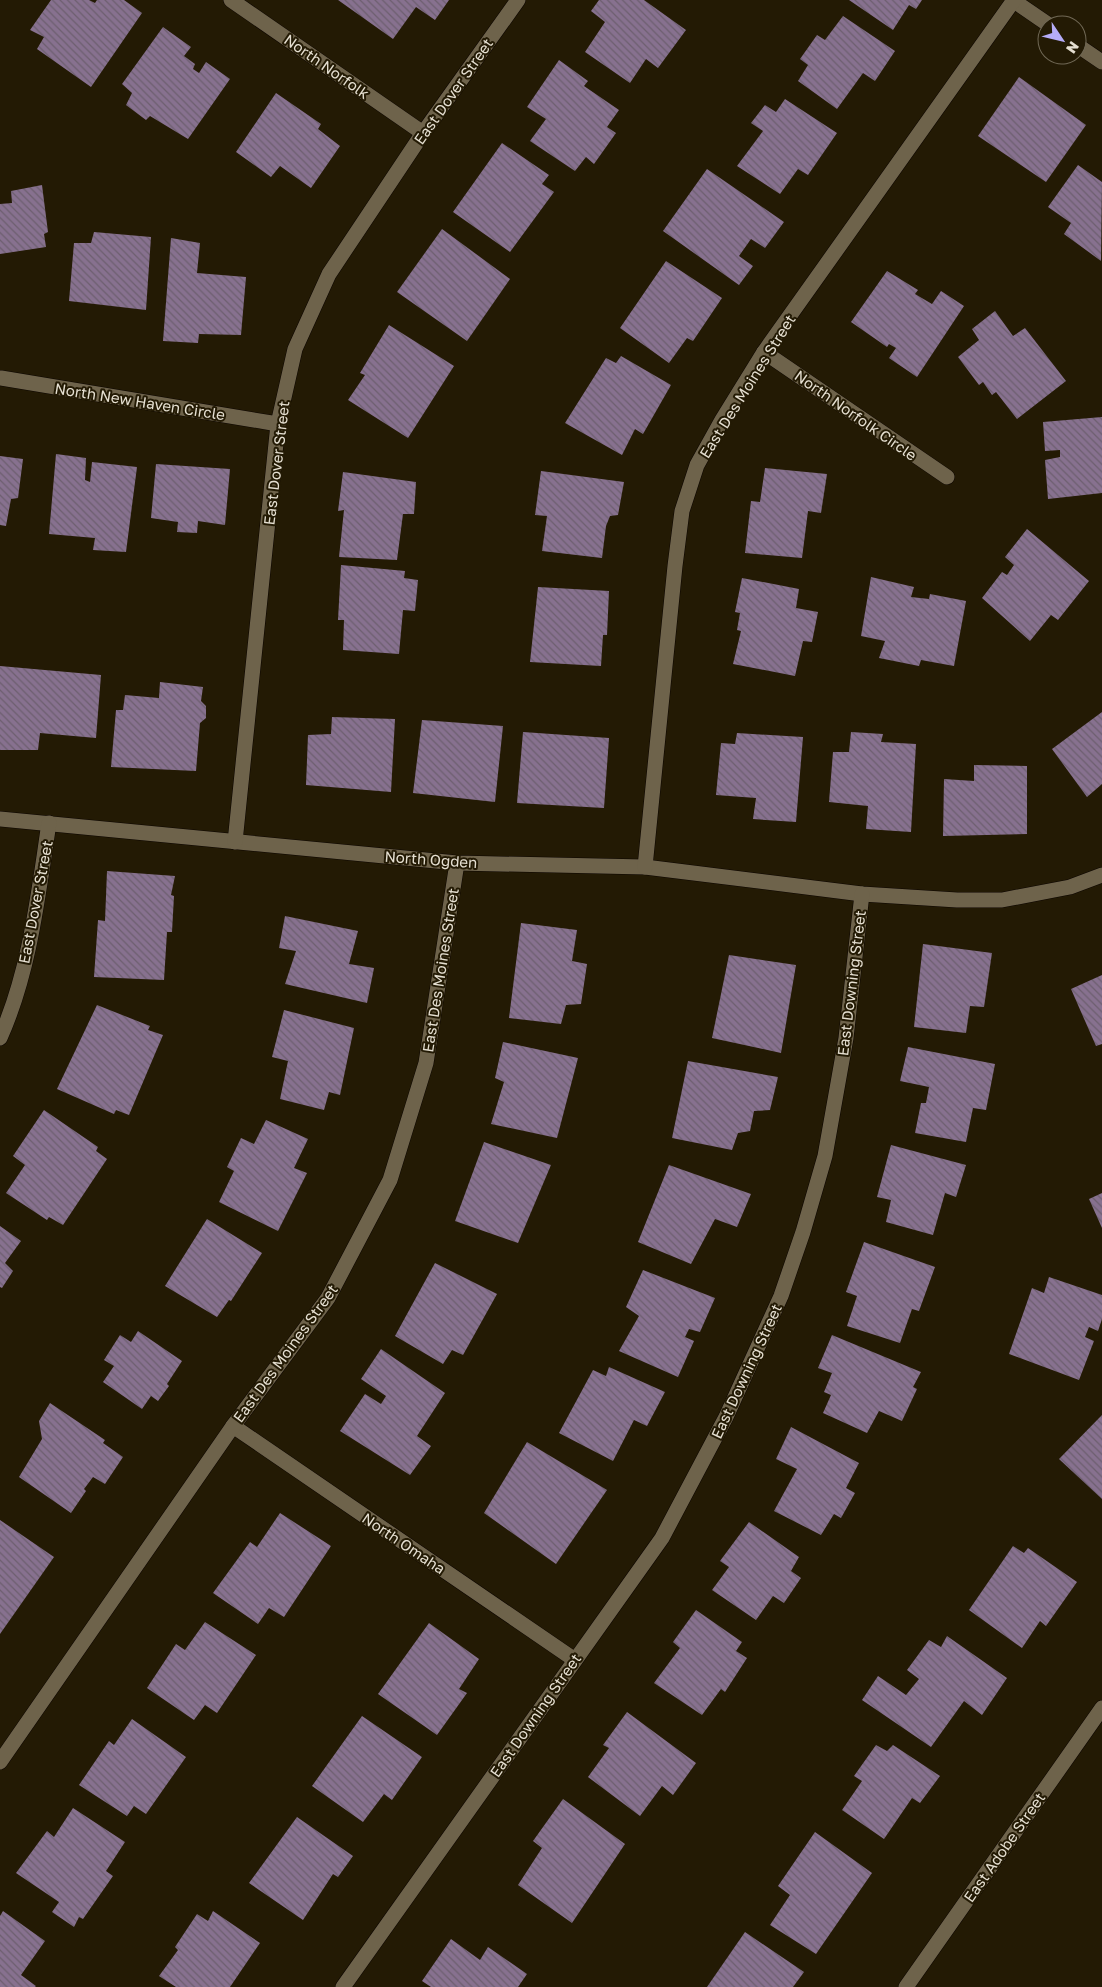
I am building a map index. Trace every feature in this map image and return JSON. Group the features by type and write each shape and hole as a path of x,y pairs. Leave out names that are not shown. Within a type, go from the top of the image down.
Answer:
{"street":[{"name":"North Norfolk","path":"231,0 423,133"},
{"name":"East Dover Street","path":"234,842 278,424 295,349 329,274 423,133 518,0"},
{"path":"1014,0 1037,16"},
{"name":"East Des Moines Street","path":"645,867 682,511 697,465 764,352 1014,0"},
{"path":"1087,52 1102,62"},
{"name":"North Norfolk Circle","path":"764,352 947,477"},
{"name":"North New Haven Circle","path":"1,378 278,424"},
{"name":"North Ogden","path":"0,819 457,863 645,867 862,894"},
{"name":"East Dover Street","path":"0,1038 7,1022 30,943 49,823"},
{"name":"East Des Moines Street","path":"0,1762 233,1426 328,1298 390,1180 426,1063 457,863"},
{"name":"East Downing Street","path":"343,1987 662,1538 726,1417 781,1296 803,1232 825,1156 846,1038 862,894 957,900 1002,900 1070,887 1102,875"},
{"name":"North Omaha","path":"233,1426 575,1660"},
{"name":"East Adobe Street","path":"906,1987 1102,1708"}],"building":[{"path":"51,0 89,0 95,3 97,0 124,0 142,13 91,87 37,49 44,37 30,30"},
{"path":"338,0 449,0 435,20 416,7 393,39"},
{"path":"599,0 644,0 686,30 658,68 646,59 630,83 585,52 605,22 591,11"},
{"path":"849,0 922,0 916,9 909,5 893,30"},
{"path":"843,16 895,51 875,81 863,73 837,109 798,81 808,65 800,59 817,35 825,40"},
{"path":"163,27 191,47 184,56 195,64 193,69 199,73 206,62 230,79 188,139 150,116 146,120 126,105 132,93 122,84"},
{"path":"559,60 588,81 584,86 619,110 607,127 616,133 594,164 586,157 575,171 530,141 546,119 527,107"},
{"path":"1019,77 1086,125 1046,182 978,136"},
{"path":"276,93 321,124 318,129 340,146 311,188 280,166 271,177 236,152"},
{"path":"785,99 837,133 808,175 798,169 780,194 737,166 763,131 751,123 765,105 776,112"},
{"path":"502,143 549,175 542,184 554,192 510,252 453,212"},
{"path":"1078,165 1102,182 1101,261 1064,234 1071,223 1048,207"},
{"path":"707,169 784,222 765,248 751,239 739,256 753,266 739,285 663,231"},
{"path":"42,185 48,232 44,234 46,247 0,254 0,204 12,203 11,191"},
{"path":"442,229 510,279 467,341 397,292"},
{"path":"94,232 151,237 146,310 69,301 74,243 91,243"},
{"path":"171,238 200,243 197,273 246,277 241,335 199,334 198,343 163,341"},
{"path":"666,261 722,298 693,341 687,338 669,363 620,328"},
{"path":"887,271 918,290 915,294 932,304 941,291 964,306 917,377 889,358 896,348 889,344 887,347 851,322"},
{"path":"995,311 1013,336 1025,328 1066,381 1017,419 996,392 992,395 983,382 979,385 958,357 979,340 972,329"},
{"path":"389,325 454,366 408,438 348,400 365,375 360,373"},
{"path":"621,356 671,385 643,434 635,429 622,455 565,423 606,358 616,363"},
{"path":"1102,417 1102,493 1048,499 1045,460 1060,457 1060,450 1045,451 1043,422"},
{"path":"56,454 86,458 85,480 90,482 92,462 137,467 126,552 93,550 95,538 49,534"},
{"path":"0,456 23,459 18,498 11,499 6,526 0,525"},
{"path":"156,464 230,469 225,525 198,521 197,533 177,532 178,522 151,518"},
{"path":"765,468 827,474 821,513 808,511 802,558 745,553 751,501 760,502"},
{"path":"541,471 624,482 618,515 610,516 606,526 602,558 542,551 547,516 535,515"},
{"path":"343,472 416,482 414,514 403,514 397,560 339,557 344,510 338,511"},
{"path":"1027,529 1089,581 1058,620 1051,615 1030,641 982,598 1002,572 1007,575 1014,565 1005,557"},
{"path":"341,565 405,571 404,578 418,580 415,611 403,610 399,654 343,650 344,620 338,620"},
{"path":"871,577 914,587 911,597 929,599 930,594 966,601 954,666 921,660 919,666 879,658 885,641 861,636"},
{"path":"742,578 799,589 796,608 818,612 812,642 803,641 795,676 733,664 741,631 737,630 740,613 735,612"},
{"path":"538,587 609,591 607,635 603,635 601,666 530,662"},
{"path":"0,666 101,675 96,738 40,733 38,750 0,750"},
{"path":"160,682 203,687 201,701 206,706 206,718 200,723 196,771 111,767 116,710 123,710 125,695 159,698"},
{"path":"1102,712 1102,784 1087,797 1052,749"},
{"path":"332,717 395,719 391,792 306,785 308,735 331,734"},
{"path":"422,720 503,726 495,802 413,793"},
{"path":"523,732 609,738 604,808 517,803"},
{"path":"851,732 883,734 881,742 916,744 911,832 866,829 868,806 829,802 833,752 849,752"},
{"path":"737,733 803,737 796,822 753,819 756,798 716,795 721,743 735,744"},
{"path":"974,765 1027,766 1027,834 943,836 944,779 974,781"},
{"path":"107,871 175,876 171,895 174,896 172,932 167,932 164,980 94,977 98,920 105,921"},
{"path":"285,916 358,931 349,964 374,968 367,1003 285,984 296,951 279,948"},
{"path":"521,923 577,930 572,961 587,964 581,1004 566,1005 561,1024 509,1018"},
{"path":"923,944 992,953 984,1007 970,1006 966,1033 914,1027"},
{"path":"729,955 796,965 781,1053 712,1038"},
{"path":"1102,975 1102,1044 1096,1046 1071,989"},
{"path":"97,1005 150,1026 148,1030 163,1035 129,1115 116,1110 114,1114 57,1089"},
{"path":"284,1010 354,1028 340,1095 329,1092 324,1110 280,1099 288,1061 272,1057"},
{"path":"503,1042 578,1058 557,1138 491,1124 504,1082 495,1078"},
{"path":"908,1047 995,1064 986,1110 973,1108 966,1142 915,1133 921,1103 926,1103 929,1087 900,1081"},
{"path":"688,1061 778,1077 770,1110 754,1111 750,1131 738,1133 732,1150 672,1138"},
{"path":"44,1110 98,1147 96,1151 107,1159 63,1225 49,1217 47,1220 6,1193 25,1165 13,1156"},
{"path":"266,1120 308,1139 294,1168 307,1173 278,1231 219,1202 234,1171 227,1167 241,1138 254,1144"},
{"path":"484,1142 551,1165 518,1243 455,1221"},
{"path":"891,1145 966,1165 956,1197 945,1193 933,1235 886,1222 891,1200 877,1197"},
{"path":"669,1165 751,1194 737,1227 715,1219 691,1264 638,1242"},
{"path":"1102,1193 1102,1228 1089,1199"},
{"path":"207,1219 262,1253 231,1301 229,1300 217,1317 165,1286"},
{"path":"0,1226 21,1241 5,1263 13,1271 2,1288 0,1287"},
{"path":"864,1242 935,1267 919,1311 912,1309 900,1343 847,1326 857,1296 846,1292"},
{"path":"435,1263 497,1294 463,1355 452,1350 443,1364 395,1336"},
{"path":"643,1270 715,1298 700,1332 689,1329 685,1337 694,1341 678,1377 619,1351 639,1316 626,1307"},
{"path":"1049,1277 1102,1295 1102,1319 1098,1331 1089,1327 1085,1337 1094,1341 1079,1380 1009,1354 1032,1288 1044,1293"},
{"path":"138,1331 182,1361 167,1384 169,1386 158,1401 151,1396 142,1409 103,1382 114,1366 104,1360 120,1335 131,1342"},
{"path":"832,1335 921,1372 913,1387 917,1389 902,1421 879,1411 867,1433 823,1413 831,1395 824,1392 832,1373 818,1368"},
{"path":"381,1349 445,1393 417,1436 431,1446 410,1475 340,1431 365,1394 381,1404 386,1396 361,1379"},
{"path":"609,1367 665,1392 647,1426 634,1420 613,1461 559,1433 593,1370 606,1376"},
{"path":"50,1403 105,1440 103,1443 123,1457 105,1484 93,1477 71,1513 19,1477 42,1439 39,1421"},
{"path":"1102,1415 1102,1499 1059,1459"},
{"path":"791,1427 859,1463 846,1488 855,1493 841,1518 834,1514 821,1535 774,1511 797,1469 776,1459"},
{"path":"527,1442 607,1490 556,1564 484,1513"},
{"path":"280,1513 331,1546 284,1617 269,1608 258,1624 213,1593 250,1542 257,1547"},
{"path":"0,1520 54,1557 0,1634"},
{"path":"749,1522 799,1557 791,1571 801,1578 784,1603 773,1596 756,1620 712,1590 729,1567 720,1561"},
{"path":"1013,1546 1024,1553 1028,1548 1077,1582 1046,1626 1040,1621 1022,1648 969,1610"},
{"path":"696,1610 742,1642 736,1651 747,1658 725,1692 721,1689 702,1715 654,1683 680,1648 673,1642"},
{"path":"205,1622 256,1655 217,1713 205,1705 194,1720 147,1688 176,1644 185,1650"},
{"path":"429,1623 479,1659 459,1689 467,1693 437,1735 378,1694"},
{"path":"947,1636 1007,1678 982,1715 964,1701 931,1747 862,1700 878,1676 906,1695 919,1679 907,1670 929,1640 941,1647"},
{"path":"627,1712 696,1763 673,1795 662,1786 640,1816 588,1777 609,1748 603,1745"},
{"path":"362,1716 422,1757 392,1800 384,1794 363,1822 312,1786"},
{"path":"132,1719 186,1757 146,1814 134,1806 127,1816 79,1785 109,1741 114,1745"},
{"path":"876,1745 887,1751 893,1745 940,1776 920,1803 912,1798 884,1839 842,1810 862,1781 854,1776"},
{"path":"563,1799 625,1844 572,1923 518,1885 542,1848 533,1841"},
{"path":"73,1808 125,1842 106,1871 113,1876 83,1919 79,1917 74,1927 52,1912 59,1902 16,1873 47,1831 54,1837"},
{"path":"297,1817 353,1856 338,1877 333,1874 303,1920 249,1883"},
{"path":"815,1832 872,1873 816,1954 770,1925 790,1895 778,1886"},
{"path":"3,1911 45,1941 21,1975 35,1987 0,1987 0,1916"},
{"path":"213,1911 260,1943 230,1987 176,1987 159,1976 178,1950 175,1947 197,1914 208,1921"},
{"path":"745,1932 804,1972 793,1987 707,1987"},
{"path":"451,1939 480,1960 488,1947 527,1974 518,1987 431,1987 422,1981"}]}
